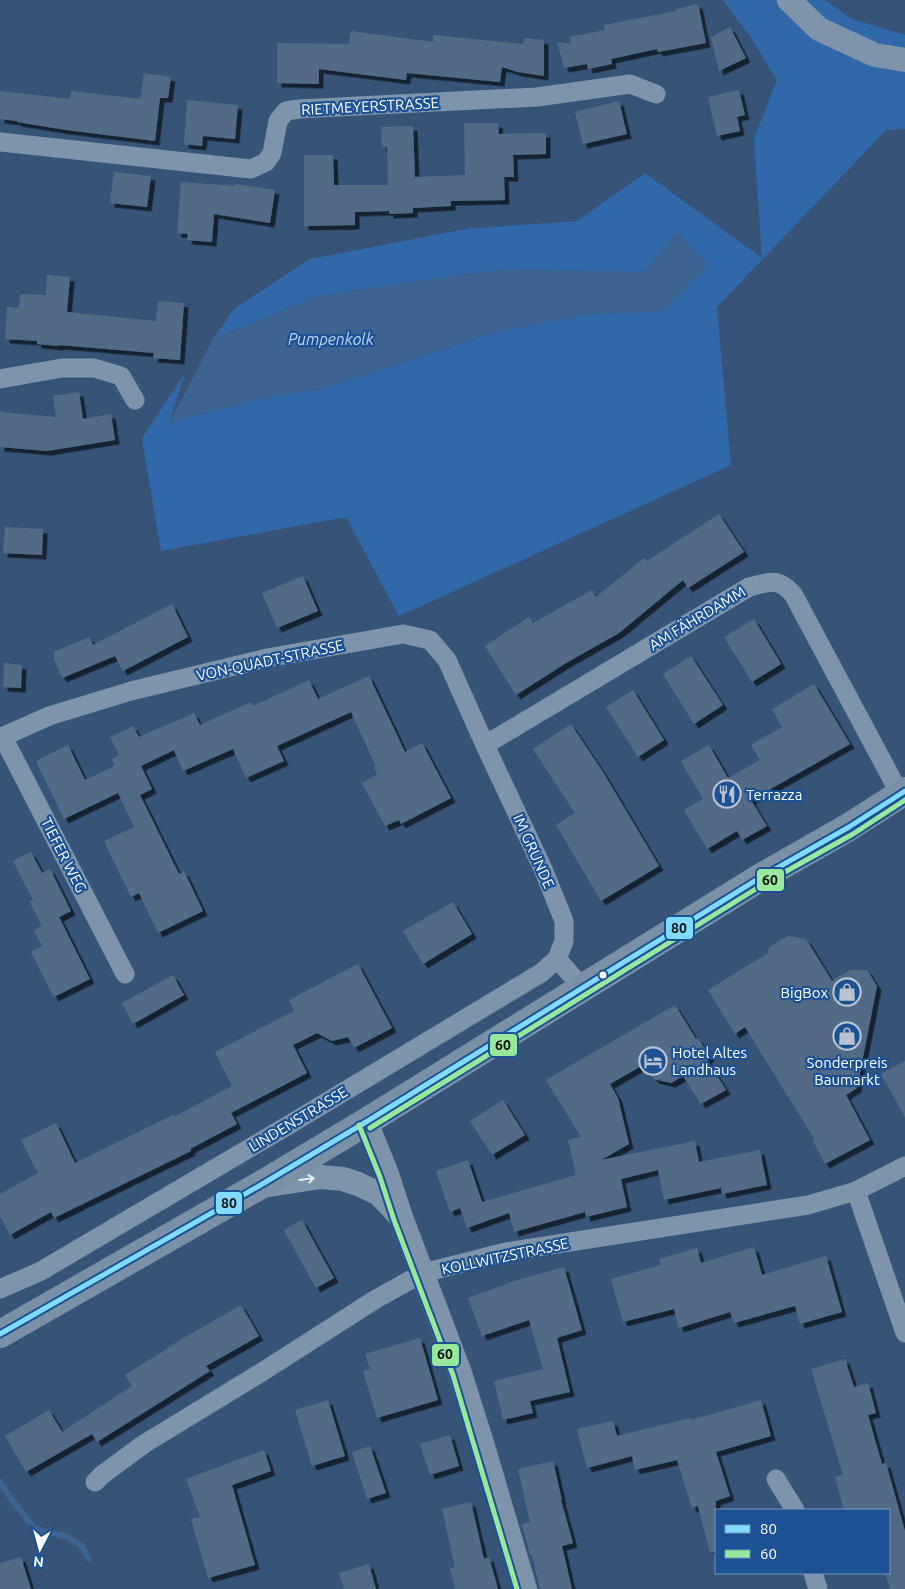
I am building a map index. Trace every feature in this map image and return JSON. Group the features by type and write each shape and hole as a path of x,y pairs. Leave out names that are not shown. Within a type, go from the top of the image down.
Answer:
{"main road":[{"path":"0,1334 259,1186 366,1122 762,876 849,827 902,793"}],"street":[{"path":"789,0 819,29 875,54 905,60"},
{"name":"RIETMEYERSTRASSE","path":"0,142 252,169 266,162 272,153 278,121 286,111 537,97 630,84 656,94"},
{"path":"0,380 62,368 94,368 121,376 135,400"},
{"name":"AM FÄHRDAMM","path":"485,745 749,587 773,582 785,585 794,594 902,793"},
{"name":"VON-QUADT-STRASSE","path":"2,737 49,716 131,692 267,658 402,634 430,640 447,660 485,745"},
{"name":"TIEFER WEG","path":"2,737 125,974"},
{"name":"IM GRUNDE","path":"485,745 543,869 564,921 564,941 557,959"},
{"path":"557,959 583,988"},
{"name":"LINDENSTRASSE","path":"0,1289 41,1271 292,1123 541,973 557,959"},
{"path":"366,1122 460,1373 525,1589"},
{"name":"KOLLWITZSTRASSE","path":"95,1482 102,1474 144,1444 376,1299 423,1273 506,1252 808,1205 856,1191 905,1166"},
{"path":"259,1186 321,1177 343,1179 379,1194 401,1217"},
{"path":"856,1191 905,1333"},
{"path":"776,1479 794,1509"},
{"path":"813,1574 818,1589"}],"shaded area":[{"path":"723,0 825,0 852,19 905,35 905,129 886,130 717,307 731,465 399,616 346,517 161,551 142,438 185,373 169,423 262,398 321,389 496,332 583,315 664,311 644,272 508,269 318,296 213,339 234,309 310,259 466,229 577,221 645,173 762,258 754,139 777,80 751,38"}],"water":[{"name":"Pumpenkolk","path":"677,232 708,265 664,311 583,315 496,332 321,389 262,398 169,423 213,339 318,296 508,269 644,272"}],"building":[{"path":"698,4 706,43 658,52 657,49 611,59 612,64 588,69 587,64 564,68 557,42 571,44 570,37 605,30 604,25 676,11 676,9"},
{"path":"730,27 746,58 719,71 711,37"},
{"path":"351,31 433,42 433,35 523,44 524,38 544,40 544,76 518,72 502,67 500,82 407,73 406,80 319,69 319,84 277,83 277,43 349,44"},
{"path":"144,73 171,77 168,98 160,98 155,141 66,130 0,119 0,91 70,99 71,91 140,99"},
{"path":"739,90 745,115 737,117 740,131 717,136 708,97"},
{"path":"187,100 238,105 235,139 203,136 202,146 184,144"},
{"path":"619,101 627,134 583,144 575,112"},
{"path":"464,123 498,123 499,134 546,133 546,154 513,155 514,177 504,177 505,200 451,201 451,206 413,208 413,213 389,214 389,211 355,212 355,225 304,226 304,155 333,155 334,185 388,185 387,147 382,147 381,127 413,126 415,177 465,175"},
{"path":"114,172 151,176 147,207 110,203"},
{"path":"181,182 235,186 236,184 275,190 270,223 214,214 212,242 187,240 188,234 177,233"},
{"path":"47,275 70,277 67,312 156,321 158,301 184,303 180,360 153,358 154,353 37,344 37,341 5,339 7,307 19,308 20,294 46,295"},
{"path":"79,392 83,419 111,414 115,440 47,451 0,447 0,412 56,417 53,396"},
{"path":"719,514 744,552 688,588 683,580 619,633 566,663 516,695 485,646 529,617 533,623 592,590 596,597 644,558 647,561"},
{"path":"5,527 43,529 42,555 3,553"},
{"path":"303,576 318,611 277,628 262,593"},
{"path":"172,604 188,637 123,671 115,656 62,678 54,659 54,652 89,637 93,645"},
{"path":"754,619 781,664 752,682 724,637"},
{"path":"691,656 723,705 694,724 663,674"},
{"path":"4,663 22,665 21,688 3,687"},
{"path":"369,676 405,752 422,743 451,798 401,824 399,820 385,826 362,783 377,775 374,768 376,767 351,712 277,746 284,761 246,778 233,749 183,771 174,750 141,766 152,789 140,795 179,874 184,871 203,911 158,933 139,893 131,897 104,841 134,827 118,793 64,819 36,761 68,745 85,780 115,766 112,759 119,755 110,737 133,726 139,737 194,713 200,725 251,702 253,706 309,680 318,699"},
{"path":"814,684 850,744 751,800 767,826 742,840 737,831 707,849 684,810 703,799 681,761 709,745 728,778 760,760 751,745 782,727 772,709"},
{"path":"633,690 664,740 638,757 606,707"},
{"path":"571,724 603,772 659,866 601,901 556,825 575,813 533,749"},
{"path":"31,852 42,873 50,869 71,911 59,917 90,979 54,997 31,952 42,946 34,930 42,926 29,901 33,900 13,861"},
{"path":"453,902 472,934 423,964 403,931"},
{"path":"788,936 806,939 832,981 850,970 867,970 877,986 857,1088 846,1095 870,1140 825,1164 813,1141 815,1140 745,1027 735,1034 708,990 768,953 769,947"},
{"path":"358,964 392,1028 354,1048 348,1037 332,1041 317,1033 293,1045 307,1073 231,1113 237,1124 190,1149 191,1151 54,1218 51,1212 10,1235 0,1216 0,1194 38,1173 21,1140 56,1123 75,1163 173,1115 174,1117 232,1086 215,1052 294,1011 289,1000"},
{"path":"173,975 184,995 133,1024 122,1003"},
{"path":"675,1005 696,1039 698,1038 710,1057 707,1059 726,1090 701,1104 683,1076 671,1083 654,1079 645,1064 610,1084 618,1098 629,1144 601,1160 695,1141 699,1162 760,1150 767,1185 722,1194 721,1188 664,1200 658,1170 621,1179 627,1207 586,1217 585,1212 514,1232 509,1213 467,1228 460,1208 450,1212 436,1171 468,1160 482,1202 576,1175 568,1140 581,1137 546,1080"},
{"path":"905,1061 905,1117 881,1074"},
{"path":"503,1100 525,1135 492,1155 470,1121"},
{"path":"302,1220 334,1278 316,1288 284,1230"},
{"path":"754,1247 762,1275 826,1256 842,1312 800,1324 795,1306 734,1323 730,1312 679,1328 674,1309 623,1322 611,1279 661,1265 659,1259 697,1248 701,1263"},
{"path":"564,1267 582,1330 557,1338 570,1392 530,1401 533,1413 503,1420 494,1381 543,1369 529,1320 482,1336 468,1298 517,1280"},
{"path":"241,1305 259,1336 206,1366 210,1371 97,1442 92,1434 26,1472 5,1436 49,1410 62,1432 132,1386 125,1375"},
{"path":"420,1338 438,1400 377,1418 363,1371 370,1369 365,1354"},
{"path":"845,1359 854,1387 868,1383 876,1413 868,1415 882,1464 886,1463 905,1531 905,1589 890,1589 885,1574 890,1574 890,1509 844,1509 835,1477 843,1475 811,1369"},
{"path":"328,1400 345,1456 312,1466 295,1410"},
{"path":"761,1400 771,1436 716,1452 730,1496 716,1501 715,1552 710,1552 698,1506 692,1508 677,1460 635,1470 632,1456 587,1468 577,1429 613,1421 617,1436 690,1418 691,1420"},
{"path":"450,1435 459,1466 430,1475 420,1444"},
{"path":"370,1446 386,1493 367,1499 352,1452"},
{"path":"264,1450 271,1471 232,1485 255,1565 208,1578 191,1519 200,1517 186,1479"},
{"path":"553,1461 573,1543 562,1546 572,1589 540,1589 522,1524 530,1522 518,1469"},
{"path":"471,1502 484,1559 489,1557 498,1589 455,1589 450,1568 455,1567 442,1509"},
{"path":"21,1557 31,1589 0,1589 0,1563"},
{"path":"369,1564 376,1589 344,1589 339,1573"}],"waterway":[{"path":"0,1482 35,1529 65,1536 81,1545 89,1559"}],"transit line":[{"name":"80","path":"0,1334 259,1186 366,1122 763,876 849,827 905,791"},
{"name":"60","path":"370,1128 767,882 853,834 905,800"},
{"name":"60","path":"359,1125 453,1375 517,1589"}],"place":[{"name":"Terrazza","path":"727,794"},
{"name":"BigBox","path":"847,992"},
{"name":"Sonderpreis Baumarkt","path":"847,1036"},
{"name":"Hotel Altes Landhaus","path":"653,1061"}]}
